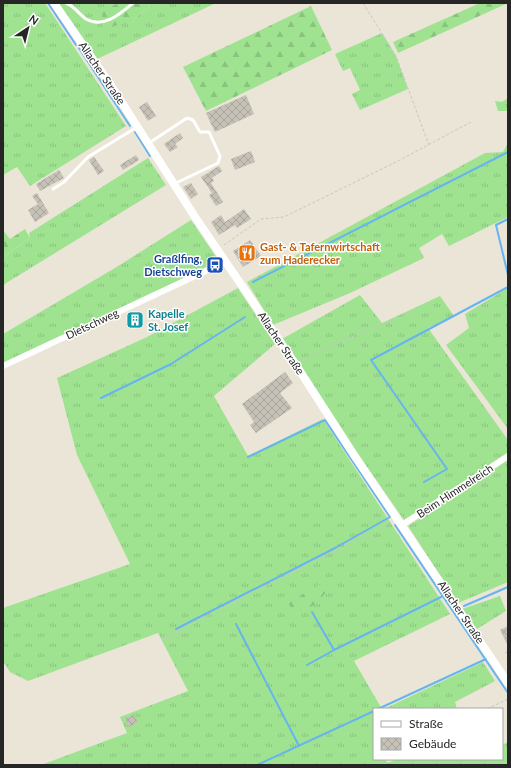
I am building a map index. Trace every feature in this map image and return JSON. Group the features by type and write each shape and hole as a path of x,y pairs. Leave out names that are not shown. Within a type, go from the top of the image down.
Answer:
{"street":[{"name":"Allacher Straße","path":"54,3 399,522 508,683"},
{"name":"Dietschweg","path":"3,366 223,258"},
{"name":"Beim Himmelreich","path":"399,522 508,456"}],"lane":[{"path":"66,3 86,19 98,22 115,18 133,3"},
{"path":"148,144 188,118 192,118 200,132 207,131 211,135 220,156 218,163 174,184"},
{"path":"54,188 64,182 88,157 137,127"}],"path":[{"path":"363,3 396,56 428,145"},
{"path":"223,258 224,245 261,218 284,216 428,145 471,122"},
{"path":"296,365 315,352 415,312"},
{"path":"162,640 399,522"},
{"path":"489,708 508,699"}],"green space":[{"path":"3,3 45,3 126,126 30,186 17,167 3,175"},
{"path":"58,3 117,3 111,7 132,20 155,3 216,3 95,60"},
{"path":"117,3 155,3 132,20 103,30 102,9 111,7"},
{"path":"480,3 508,3 398,53 393,42"},
{"path":"311,6 332,50 206,111 183,67"},
{"path":"382,33 396,56 408,89 360,110 352,94 360,90 350,68 343,71 335,54"},
{"path":"508,98 508,111 498,111 495,101 502,102"},
{"path":"508,143 508,217 449,246 442,234 419,248 424,258 350,293 273,325 247,282 485,153 503,152"},
{"path":"148,158 166,185 3,285 3,257 30,238 29,233"},
{"path":"191,220 219,261 3,364 3,334 115,268"},
{"path":"25,229 30,238 3,257 3,230 10,239"},
{"path":"238,288 275,344 214,396 248,456 323,419 450,614 354,661 381,708 373,708 373,760 386,760 388,763 394,760 503,760 503,744 508,742 508,765 41,765 127,733 120,717 188,691 158,633 28,681 10,672 3,661 3,608 130,564 77,455 57,378 145,338"},
{"path":"508,288 508,429 446,345 469,328 465,314"},
{"path":"360,295 382,323 440,296 454,316 428,328 508,440 508,453 404,520 296,365 282,339"},
{"path":"508,460 508,582 458,603 408,526"},
{"path":"330,579 333,584 316,604 296,614 288,603"},
{"path":"500,596 506,611 477,629 462,609"},
{"path":"483,662 495,681 455,702 457,708 386,708"}],"building":[{"path":"246,95 254,114 215,132 206,113"},
{"path":"147,102 156,116 148,121 139,107"},
{"path":"180,133 183,138 175,144 178,147 170,152 164,144"},
{"path":"251,151 255,162 235,170 231,159"},
{"path":"136,155 139,160 123,170 120,165"},
{"path":"94,157 104,171 98,175 89,160"},
{"path":"219,166 222,171 212,178 214,181 211,183 223,202 216,206 209,195 212,193 201,177"},
{"path":"59,170 64,178 40,191 36,184"},
{"path":"191,183 198,194 191,199 183,187"},
{"path":"37,193 49,213 35,222 28,210 38,204 32,196"},
{"path":"244,209 251,219 237,228 235,225 219,235 211,222 221,215 225,222"},
{"name":"Gast- & Tafernwirtschaft zum Haderecker","path":"250,240 261,256 243,267 233,251"},
{"path":"285,372 293,383 280,393 292,408 256,433 250,425 254,422 242,404"},
{"path":"508,626 508,646 500,630"},
{"path":"134,715 138,723 128,727 125,718"}],"waterway":[{"path":"48,3 76,45"},
{"path":"79,48 130,126"},
{"path":"135,132 150,156"},
{"path":"253,282 508,152"},
{"path":"508,219 496,225 508,275"},
{"path":"424,482 447,469 371,360 508,287"},
{"path":"101,398 171,364 245,317"},
{"path":"176,629 335,548 390,517 325,420 248,457"},
{"path":"395,525 508,693"},
{"path":"464,606 508,587"},
{"path":"307,665 443,596"},
{"path":"312,612 334,650"},
{"path":"236,624 299,746"},
{"path":"380,708 486,659"},
{"path":"257,765 373,711"}],"place":[{"name":"Gast- & Tafernwirtschaft zum Haderecker","path":"247,253"},
{"name":"Graßlfing, Dietschweg","path":"215,265"},
{"name":"Kapelle St. Josef","path":"135,320"}]}
